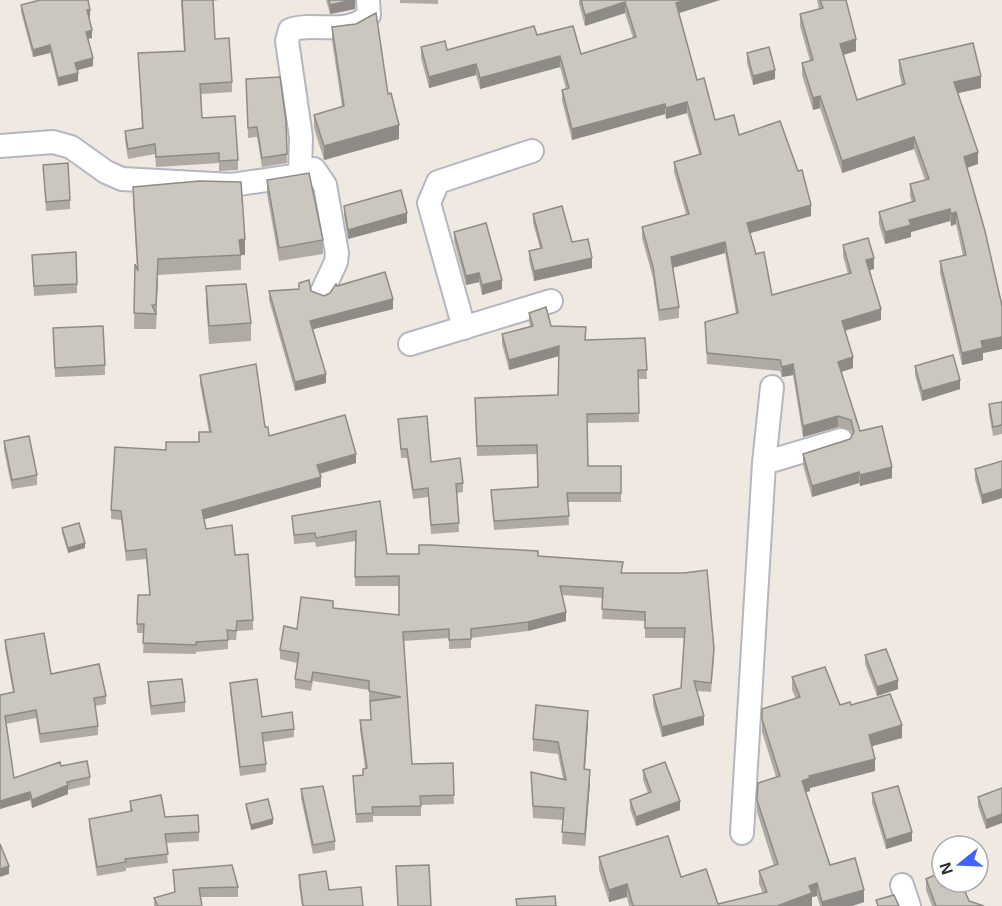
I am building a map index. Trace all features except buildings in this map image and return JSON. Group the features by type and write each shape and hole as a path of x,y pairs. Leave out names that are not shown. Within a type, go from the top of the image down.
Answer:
{"street":[{"path":"300,175 301,137 287,40 290,30 300,27 338,28 362,22 369,15 368,0"},
{"path":"0,146 53,142 71,147 106,172 122,179 232,185 300,175 314,169 325,185 338,253 322,292"},
{"path":"464,328 429,203 438,182 532,151"},
{"path":"410,344 551,301"},
{"path":"742,833 764,463 772,387"},
{"path":"764,463 842,440"}]}
